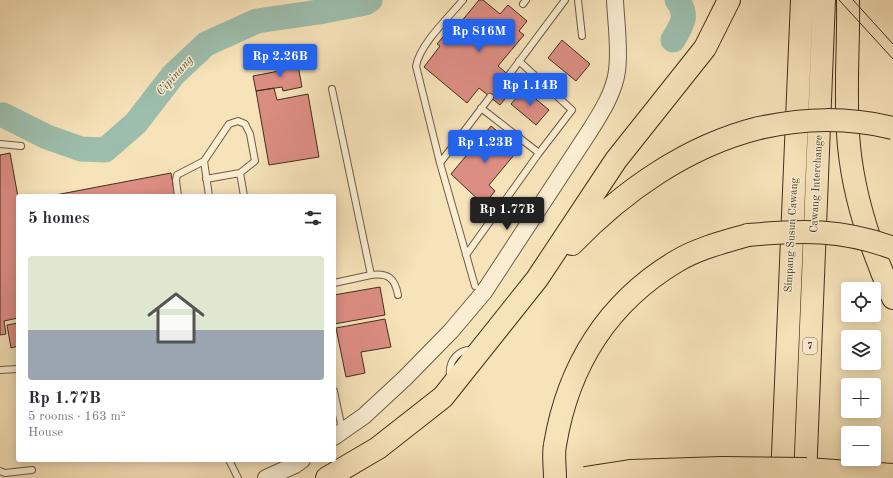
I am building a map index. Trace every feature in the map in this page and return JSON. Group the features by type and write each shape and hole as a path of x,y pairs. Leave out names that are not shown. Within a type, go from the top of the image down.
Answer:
{"highway":[{"path":"327,478 378,448 443,397 452,387 538,279 616,160 705,48 729,0"},
{"name":"Simpang Susun Cawang","path":"782,478 802,0"},
{"name":"Cawang Interchange","path":"805,478 824,0"},
{"path":"848,0 847,108 852,169 865,226 893,298"},
{"path":"538,279 585,230 649,178 699,150 728,137 759,128 781,124 828,119 850,120 893,128"},
{"path":"555,478 554,446 564,405 576,372 596,334 622,303 645,283 678,261 707,248 748,235 792,231 816,231 848,235 893,248"},
{"path":"585,478 630,471 722,468 827,470 893,475"}],"street":[{"path":"338,433 364,416 405,378 451,331 484,292 605,106 607,69 604,0"},
{"path":"338,433 357,408 398,370 438,329 475,286 596,101 607,89 617,71 618,44 615,0"},
{"path":"266,478 299,462"}],"lane":[{"path":"463,0 418,58 416,66 440,163 475,286"},
{"path":"509,75 564,0"},
{"path":"578,0 582,36"},
{"path":"466,255 539,153 572,110 519,61"},
{"path":"332,89 371,275"},
{"path":"440,163 490,97"},
{"path":"481,108 539,153"},
{"path":"178,194 177,175 204,161 229,124 238,121 245,124 250,134 255,161 240,173 206,179"},
{"path":"0,144 20,146"},
{"path":"204,161 209,194"},
{"path":"240,173 244,194"},
{"path":"336,283 377,274 389,277 396,283 398,295"},
{"path":"0,370 16,369"},
{"path":"336,412 338,433"},
{"path":"230,462 238,478"},
{"path":"0,471 5,473 32,470"}],"building":[{"path":"479,0 483,0 500,14 508,5 527,21 519,31 524,35 498,66 518,83 500,105 479,88 467,103 424,67 440,46 437,44 448,31 451,34"},
{"path":"562,40 590,64 576,81 548,58"},
{"path":"297,60 302,87 283,91 282,87 256,91 253,76 279,71 278,64"},
{"path":"274,88 277,100 308,94 319,157 269,165 256,91"},
{"path":"524,89 549,110 536,125 511,104"},
{"path":"491,126 519,149 489,185 495,191 484,205 451,174"},
{"path":"10,153 17,194 16,194 16,318 4,321 6,334 0,335 0,155"},
{"path":"171,173 175,194 61,194"},
{"path":"380,287 385,315 336,324 336,295"},
{"path":"385,319 391,347 361,352 365,373 346,377 336,328"},
{"path":"16,323 16,347 11,348 7,325"}],"waterway":[{"name":"Cipinang","path":"0,115 3,115 47,137 81,149 105,150 136,123 173,75 206,44 257,21 319,12 365,3 370,0"},
{"name":"Cipinang","path":"673,40 683,20 683,11 677,0"}],"tram line":[{"path":"839,0 893,59"},
{"path":"853,0 893,44"}]}
